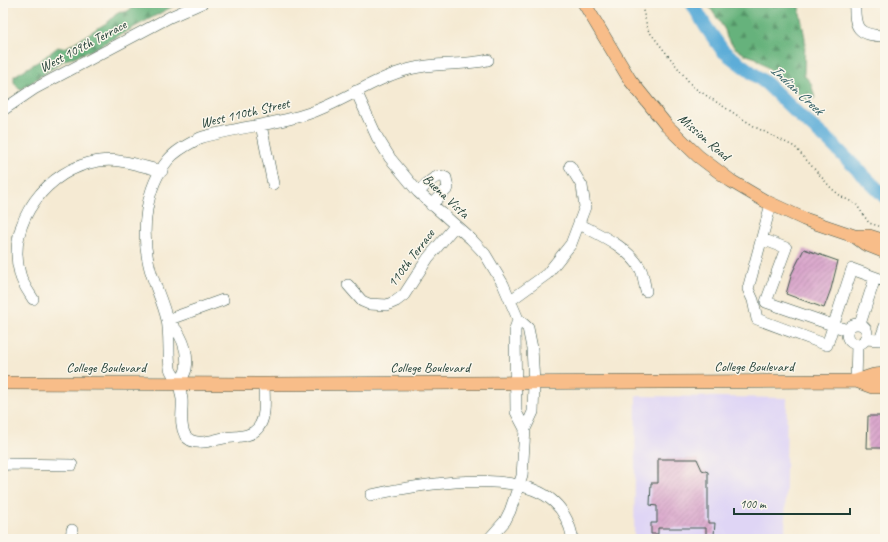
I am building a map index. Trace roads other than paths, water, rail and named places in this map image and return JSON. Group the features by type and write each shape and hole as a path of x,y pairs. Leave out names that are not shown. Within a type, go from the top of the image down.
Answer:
{"main road":[{"name":"Mission Road","path":"584,3 630,80 667,126 698,156 731,181 771,204 804,219 854,236 865,244 885,252"},
{"name":"Mission Road","path":"854,236 868,236 885,241"},
{"name":"College Boulevard","path":"3,382 264,384 856,381 874,375 885,374"},
{"name":"College Boulevard","path":"856,381 872,387 885,387"}],"street":[{"name":"West 109th Terrace","path":"3,110 34,89 170,17 202,3"},
{"path":"864,3 855,8 856,25 861,31 867,34 885,36"},
{"name":"West 110th Street","path":"167,320 149,266 146,235 147,215 151,196 162,171 173,156 200,138 310,113 333,104 382,78 413,68 472,64 488,60"},
{"name":"Buena Vista","path":"356,92 377,137 390,158 418,192 471,239 485,254 495,269 518,319 528,328 532,348 534,383 532,412 525,429"},
{"path":"261,125 273,184"},
{"path":"32,298 20,274 17,261 18,246 20,231 26,216 35,200 46,188 72,169 98,161 128,162 162,171"},
{"path":"510,300 547,274 571,244 585,207 585,199 582,186 570,166"},
{"path":"418,192 435,177 440,176 446,178 448,188 431,205"},
{"path":"771,204 748,289 757,319 828,345 852,269 880,279 860,324"},
{"path":"579,224 606,238 628,254 641,270 646,291"},
{"name":"110th Terrace","path":"348,285 362,301 369,304 387,305 396,301 404,295 428,258 455,226"},
{"path":"762,239 786,248 766,302"},
{"path":"167,320 223,300"},
{"path":"754,306 766,302 847,330"},
{"path":"489,539 505,521 520,486 523,468 525,429 516,412 515,330 518,319"},
{"path":"167,320 178,330 183,339 186,370 179,384"},
{"path":"167,320 170,370 179,384 182,399 182,427 186,436 195,442 207,442 223,438 244,436 254,432 259,427 264,416 264,384"},
{"path":"856,381 861,341 866,328 860,324 851,325 847,330 848,339 861,341 880,340 885,326"},
{"path":"3,466 6,464 72,465"},
{"path":"371,494 407,487 450,482 477,482 520,486 552,500 561,509 566,518 573,539"}],"waterway":[{"name":"Indian Creek","path":"692,3 706,27 723,51 767,84 801,117 829,141 885,197"}]}
